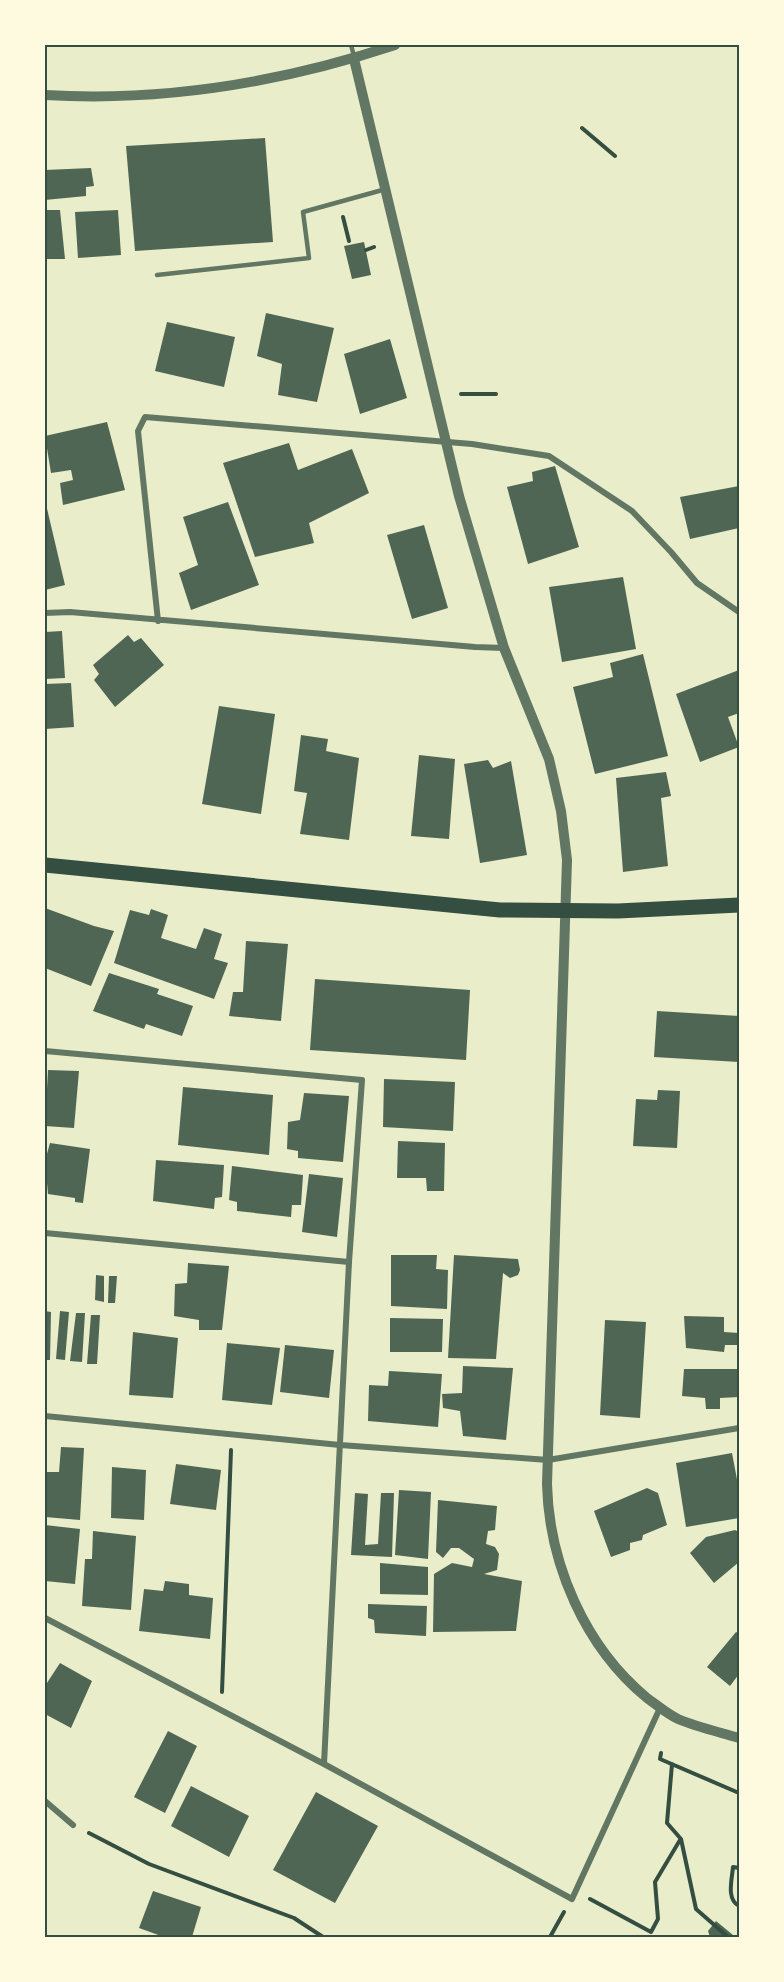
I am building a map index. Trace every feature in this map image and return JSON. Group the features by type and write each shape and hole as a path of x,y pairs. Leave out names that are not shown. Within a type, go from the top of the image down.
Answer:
{"main road":[{"path":"45,865 463,908 565,911 739,905"}],"street":[{"path":"45,95 106,96 192,91 288,75 354,59 395,45"},
{"path":"354,59 444,441 479,570 504,648 541,735 555,783 567,860 548,1515 561,1564 579,1611 602,1651 632,1685 660,1708 677,1718 739,1738"},
{"path":"158,621 138,431 145,417 444,441 549,456 632,511 697,583 739,612"},
{"path":"45,613 70,612 504,648"},
{"path":"45,1051 362,1080 349,1262 324,1764"},
{"path":"45,1233 349,1262"},
{"path":"45,1416 340,1445 548,1460 739,1428"},
{"path":"45,1618 324,1764 572,1899 660,1708"},
{"path":"45,1801 73,1825"}],"lane":[{"path":"351,45 354,59"},
{"path":"157,275 309,258 303,212 386,189"}],"path":[{"path":"582,128 615,156"},
{"path":"339,202 349,242"},
{"path":"366,250 374,247"},
{"path":"461,394 496,394"},
{"path":"221,1711 231,1434"},
{"path":"662,1748 660,1759 739,1793"},
{"path":"672,1764 667,1823 681,1839 696,1909 728,1937"},
{"path":"73,1825 149,1864 294,1918 323,1937"},
{"path":"606,1907 651,1932 658,1919 655,1882 681,1839"},
{"path":"739,1868 733,1867 730,1894 734,1904 739,1906"},
{"path":"550,1937 572,1899"}],"building":[{"path":"265,138 273,242 135,251 126,146"},
{"path":"91,168 94,186 86,187 86,196 45,200 45,170"},
{"path":"45,210 60,210 65,259 45,259"},
{"path":"118,210 121,255 78,258 75,212"},
{"path":"364,242 371,275 352,279 344,246"},
{"path":"266,313 334,328 317,402 278,395 282,364 257,356"},
{"path":"167,322 235,337 224,387 155,371"},
{"path":"390,339 407,398 360,414 344,354"},
{"path":"107,422 125,490 63,505 60,483 73,480 71,470 51,473 45,436"},
{"path":"289,443 298,470 352,449 369,493 309,523 314,543 255,557 223,463"},
{"path":"555,466 579,547 528,564 507,487 533,481 532,472"},
{"path":"739,486 739,528 690,539 680,497"},
{"path":"45,500 65,585 45,590"},
{"path":"228,502 259,585 191,610 179,573 198,565 183,517"},
{"path":"424,525 448,608 412,619 387,535"},
{"path":"623,577 636,649 562,662 549,587"},
{"path":"62,631 65,678 45,679 45,632"},
{"path":"128,635 134,642 141,638 164,665 115,707 94,680 99,674 93,665"},
{"path":"643,654 668,756 595,774 573,687 613,677 610,663"},
{"path":"739,670 739,713 728,717 739,747 700,762 676,694"},
{"path":"71,683 74,727 45,729 45,684"},
{"path":"219,706 275,714 261,814 202,804"},
{"path":"301,735 328,739 326,751 359,758 349,840 300,834 307,793 294,791"},
{"path":"419,755 455,759 449,839 411,836"},
{"path":"488,760 493,768 511,761 527,855 480,863 464,764"},
{"path":"666,772 671,796 661,798 668,866 623,872 616,778"},
{"path":"45,908 114,931 91,986 45,968"},
{"path":"151,909 168,915 161,938 196,949 204,928 222,934 214,959 228,963 214,999 114,963 130,910 149,915"},
{"path":"246,941 288,944 281,1021 229,1016 233,992 243,992"},
{"path":"109,973 159,989 157,994 193,1006 182,1036 146,1024 144,1029 93,1011"},
{"path":"315,979 470,990 466,1060 310,1050"},
{"path":"657,1011 739,1016 739,1062 654,1057"},
{"path":"48,1070 79,1071 74,1128 45,1126"},
{"path":"384,1079 455,1082 453,1131 383,1127"},
{"path":"183,1087 273,1095 269,1155 178,1145"},
{"path":"658,1090 680,1091 677,1148 633,1146 636,1099 657,1100"},
{"path":"304,1093 349,1096 343,1162 298,1158 298,1151 287,1149 288,1122 300,1120"},
{"path":"398,1141 445,1143 444,1191 427,1191 426,1178 397,1178"},
{"path":"50,1143 90,1149 83,1203 75,1202 75,1198 48,1194 45,1161"},
{"path":"156,1160 224,1165 222,1197 215,1198 214,1209 153,1201"},
{"path":"232,1166 303,1175 301,1205 292,1205 291,1217 237,1211 237,1202 229,1200"},
{"path":"309,1174 343,1178 337,1237 302,1232"},
{"path":"391,1255 437,1255 436,1269 448,1270 447,1309 391,1306"},
{"path":"454,1255 518,1259 520,1270 518,1275 510,1278 503,1273 496,1359 448,1358"},
{"path":"188,1263 229,1266 222,1330 199,1330 199,1320 174,1316 175,1284 187,1283"},
{"path":"96,1275 104,1276 104,1302 95,1300"},
{"path":"109,1276 117,1276 115,1303 108,1303"},
{"path":"45,1311 51,1312 50,1360 45,1360"},
{"path":"60,1311 69,1312 65,1360 56,1359"},
{"path":"76,1313 85,1313 82,1362 70,1361"},
{"path":"91,1315 100,1315 97,1364 87,1364"},
{"path":"684,1316 724,1317 724,1332 739,1333 738,1345 725,1345 724,1352 686,1348"},
{"path":"390,1318 443,1319 442,1352 390,1352"},
{"path":"605,1320 646,1322 640,1418 600,1415"},
{"path":"133,1332 178,1338 173,1398 129,1395"},
{"path":"227,1343 280,1348 272,1405 222,1400"},
{"path":"285,1345 334,1350 329,1398 280,1392"},
{"path":"463,1366 513,1368 506,1440 463,1436 460,1411 443,1408 442,1394 462,1393"},
{"path":"684,1369 739,1369 739,1397 720,1398 720,1409 706,1409 705,1398 682,1396"},
{"path":"389,1371 442,1374 438,1427 368,1421 369,1385 388,1386"},
{"path":"61,1447 84,1448 80,1520 45,1517 45,1472 59,1472"},
{"path":"732,1453 739,1490 739,1518 686,1527 676,1463"},
{"path":"176,1464 221,1470 216,1510 170,1504"},
{"path":"112,1467 146,1470 144,1520 111,1518"},
{"path":"647,1488 658,1493 667,1525 643,1535 642,1540 630,1543 630,1550 611,1557 594,1511"},
{"path":"399,1490 431,1492 428,1559 395,1555"},
{"path":"355,1493 368,1494 365,1545 378,1544 381,1493 394,1493 392,1557 351,1555"},
{"path":"438,1500 497,1506 495,1530 488,1531 486,1544 495,1547 499,1554 497,1570 484,1574 522,1581 516,1631 433,1632 434,1574 452,1563 472,1567 474,1559 459,1548 451,1548 443,1558 436,1552"},
{"path":"45,1525 80,1529 75,1584 45,1581"},
{"path":"735,1530 739,1532 739,1562 714,1583 690,1553 706,1537"},
{"path":"93,1531 136,1536 131,1610 82,1606 85,1559 92,1559"},
{"path":"380,1563 428,1567 428,1595 380,1594"},
{"path":"165,1581 189,1584 189,1595 213,1598 210,1639 139,1631 144,1589 163,1591"},
{"path":"368,1604 427,1606 426,1636 375,1633 374,1620 368,1618"},
{"path":"736,1632 739,1633 739,1674 730,1686 707,1667"},
{"path":"60,1663 92,1681 71,1728 45,1714 45,1686"},
{"path":"168,1731 197,1746 165,1813 134,1797"},
{"path":"191,1786 249,1816 229,1857 171,1826"},
{"path":"316,1792 378,1826 335,1903 273,1870"},
{"path":"153,1891 201,1907 192,1937 164,1937 139,1928"},
{"path":"716,1921 733,1935 732,1937 710,1937 708,1931"}]}
